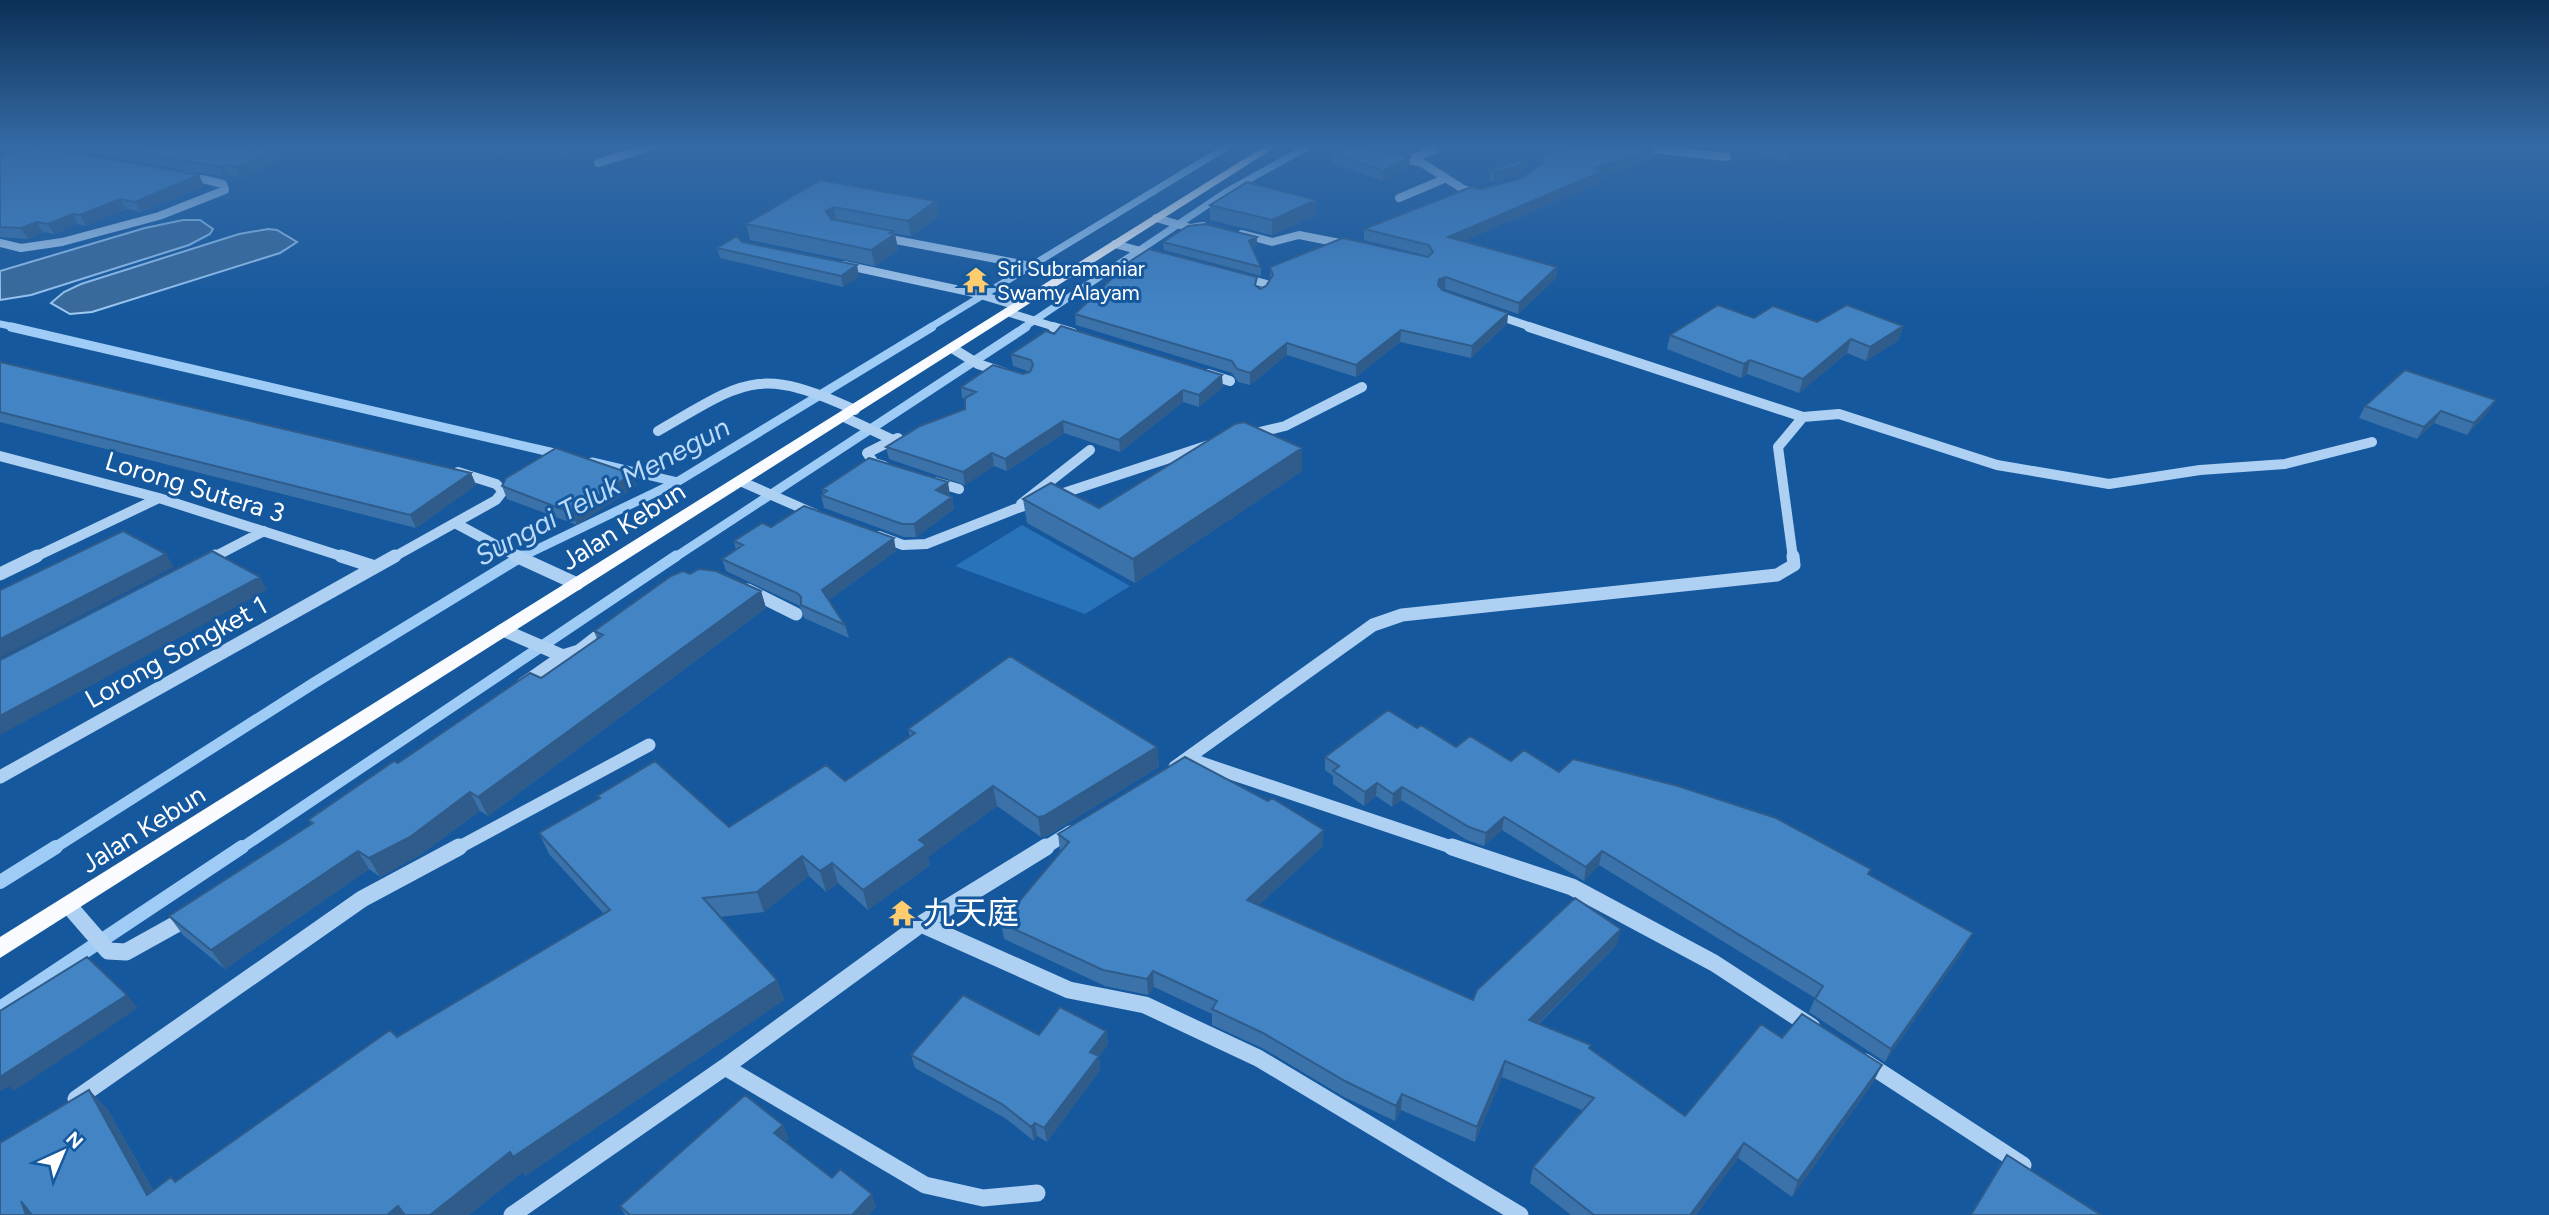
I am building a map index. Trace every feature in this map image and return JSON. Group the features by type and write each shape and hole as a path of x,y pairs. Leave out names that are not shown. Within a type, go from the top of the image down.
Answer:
{"main road":[{"name":"Jalan Kebun","path":"0,949 740,481 854,418 952,348 1064,276 1123,246 1189,203"}],"street":[{"path":"0,243 22,248 104,231 197,203"},
{"path":"1164,220 1218,229"},
{"path":"1230,231 1272,242 1299,236 1329,239 1365,249"},
{"path":"872,236 1021,264 1064,276"},
{"path":"1123,246 1168,259"},
{"path":"834,263 987,296 1033,319 1078,334"},
{"path":"1230,274 1268,284 1261,294"},
{"path":"1479,309 1655,370 1803,417 1839,414 1997,465 2109,484 2200,470 2285,464 2372,442"},
{"path":"952,348 974,362 1017,375"},
{"path":"1192,369 1230,381"},
{"path":"658,432 738,386 774,383 829,398 854,418 882,433 899,438 867,453 874,463 899,470"},
{"path":"1233,439 1285,426 1362,387"},
{"path":"1166,773 1373,625 1402,615 1777,575 1794,565 1778,447 1803,417"},
{"path":"868,532 903,545 926,544 1016,509 1220,442"},
{"path":"1016,509 1090,450"},
{"name":"Lorong Sutera 3","path":"0,456 159,498 375,567"},
{"name":"Lorong Songket 1","path":"0,777 496,500 503,491 496,484 441,468"},
{"path":"923,478 959,489"},
{"path":"740,481 828,518"},
{"path":"0,574 159,498"},
{"path":"455,523 507,552 577,584"},
{"path":"192,568 264,531"},
{"path":"732,582 796,614"},
{"path":"503,630 556,654 579,651 617,621"},
{"path":"507,696 556,654"},
{"path":"65,1107 362,900 649,745"},
{"path":"1189,759 1572,887 1714,963 1830,1039"},
{"path":"512,1215 725,1067 921,924 1084,823"},
{"path":"69,906 108,951 126,952 204,908"},
{"path":"921,924 1069,990 1145,1006 1258,1058 1520,1215"},
{"path":"1854,1055 2040,1177"},
{"path":"725,1067 925,1185 983,1198 1037,1193"}],"shaded area":[{"path":"183,220 200,220 213,229 210,234 189,245 31,295 0,300 0,271 145,228"},
{"path":"277,230 297,242 280,253 92,312 70,314 51,303 64,292 81,284 239,234"},
{"path":"1022,525 1130,586 1085,614 955,566"}],"building":[{"path":"0,203 111,203 48,224 37,222 21,228 0,227"},
{"path":"782,203 934,203 908,221 834,207 826,211 831,219 893,231 890,233 895,234 871,250 746,224"},
{"path":"1214,203 1310,203 1272,220 1210,205"},
{"path":"1431,203 1529,203 1448,237 1557,267 1519,303 1446,277 1439,279 1438,285 1442,290 1508,313 1472,346 1401,330 1356,365 1287,343 1250,373 1237,369 1232,361 1075,314 1129,262 1149,249 1257,277 1255,285 1260,289 1266,286 1273,275 1270,267 1343,238 1428,257 1433,252 1429,245 1364,229"},
{"path":"1205,224 1257,237 1249,241 1261,267 1163,242 1188,226"},
{"path":"737,236 742,242 857,265 841,276 717,248"},
{"path":"1718,305 1754,318 1773,306 1817,322 1847,305 1903,326 1870,347 1851,339 1803,379 1750,360 1744,364 1670,335"},
{"path":"1061,326 1222,375 1199,395 1183,390 1119,440 1063,421 1005,459 992,453 963,472 886,447 920,426 965,409 965,398 976,392 961,387 993,365 1023,374 1030,372 1033,365 1031,360 1011,354 1046,331 1054,334"},
{"path":"0,362 471,473 410,515 0,412"},
{"path":"2405,370 2496,400 2474,423 2441,411 2424,427 2365,406"},
{"path":"1244,422 1302,448 1133,559 1023,499 1051,483 1099,508 1235,424"},
{"path":"556,448 632,474 572,513 502,486 506,478"},
{"path":"869,458 948,482 936,490 952,497 914,524 902,524 821,495 827,491 822,489"},
{"path":"804,506 894,538 822,590 845,625 801,605 801,597 797,593 722,559 743,545 734,541 762,523 771,527"},
{"path":"123,531 166,554 0,639 0,590"},
{"path":"212,551 260,577 0,716 0,660"},
{"path":"699,569 716,571 761,591 478,797 470,792 410,837 369,858 358,851 211,950 169,916 313,823 308,820 394,761 398,763 530,673 541,678 603,635 594,631 671,576 683,571 690,574"},
{"path":"1010,656 1157,747 1044,816 1038,817 993,786 919,840 926,845 863,890 832,863 820,871 802,856 757,892 703,898 777,980 513,1157 510,1152 430,1215 405,1215 398,1206 387,1215 32,1215 21,1201 26,1215 0,1215 0,1143 89,1090 147,1195 171,1177 175,1182 390,1030 397,1037 610,910 539,833 600,798 597,796 655,761 729,827 826,765 845,781 915,733 908,729"},
{"path":"1388,710 1417,728 1421,725 1456,747 1470,736 1511,761 1524,750 1559,772 1573,759 1678,786 1776,818 1871,869 1868,874 1973,933 1891,1049 1815,999 1823,986 1602,851 1586,867 1504,817 1486,833 1469,827 1402,787 1393,794 1377,783 1365,792 1333,771 1339,766 1325,757"},
{"path":"1185,757 1268,801 1272,798 1324,830 1247,900 1473,1000 1477,990 1575,898 1621,929 1529,1020 1591,1045 1589,1048 1685,1116 1761,1024 1782,1038 1802,1014 1882,1065 1798,1181 1744,1143 1690,1215 1594,1215 1533,1167 1594,1098 1505,1061 1477,1127 1402,1094 1396,1106 1345,1081 1263,1033 1212,1009 1217,1001 1153,971 1147,979 1103,970 1001,923 1069,842 1058,834"},
{"path":"87,957 127,995 0,1077 0,1011"},
{"path":"963,995 1039,1035 1060,1007 1106,1031 1090,1052 1099,1056 1044,1128 1035,1123 1031,1127 1002,1104 911,1055"},
{"path":"745,1095 783,1125 774,1133 832,1178 840,1169 872,1194 854,1215 630,1215 620,1206"},
{"path":"2007,1155 2101,1215 1971,1215"}],"waterway":[{"name":"Sungai Teluk Menegun","path":"929,328 1135,203"},
{"path":"1023,328 1210,203"},
{"path":"0,324 19,328"},
{"path":"11,327 563,455"},
{"name":"Sungai Teluk Menegun","path":"677,482 932,327"},
{"path":"674,558 1026,327"},
{"path":"592,462 677,482"},
{"name":"Sungai Teluk Menegun","path":"519,558 677,482"},
{"name":"Sungai Teluk Menegun","path":"53,849 314,683 522,556"},
{"path":"240,849 676,556"},
{"name":"Sungai Teluk Menegun","path":"0,882 56,847"},
{"path":"0,1008 242,847"}],"place":[{"name":"Sri Subramaniar Swamy Alayam","path":"976,280"},
{"name":"九天庭","path":"902,913"}]}
